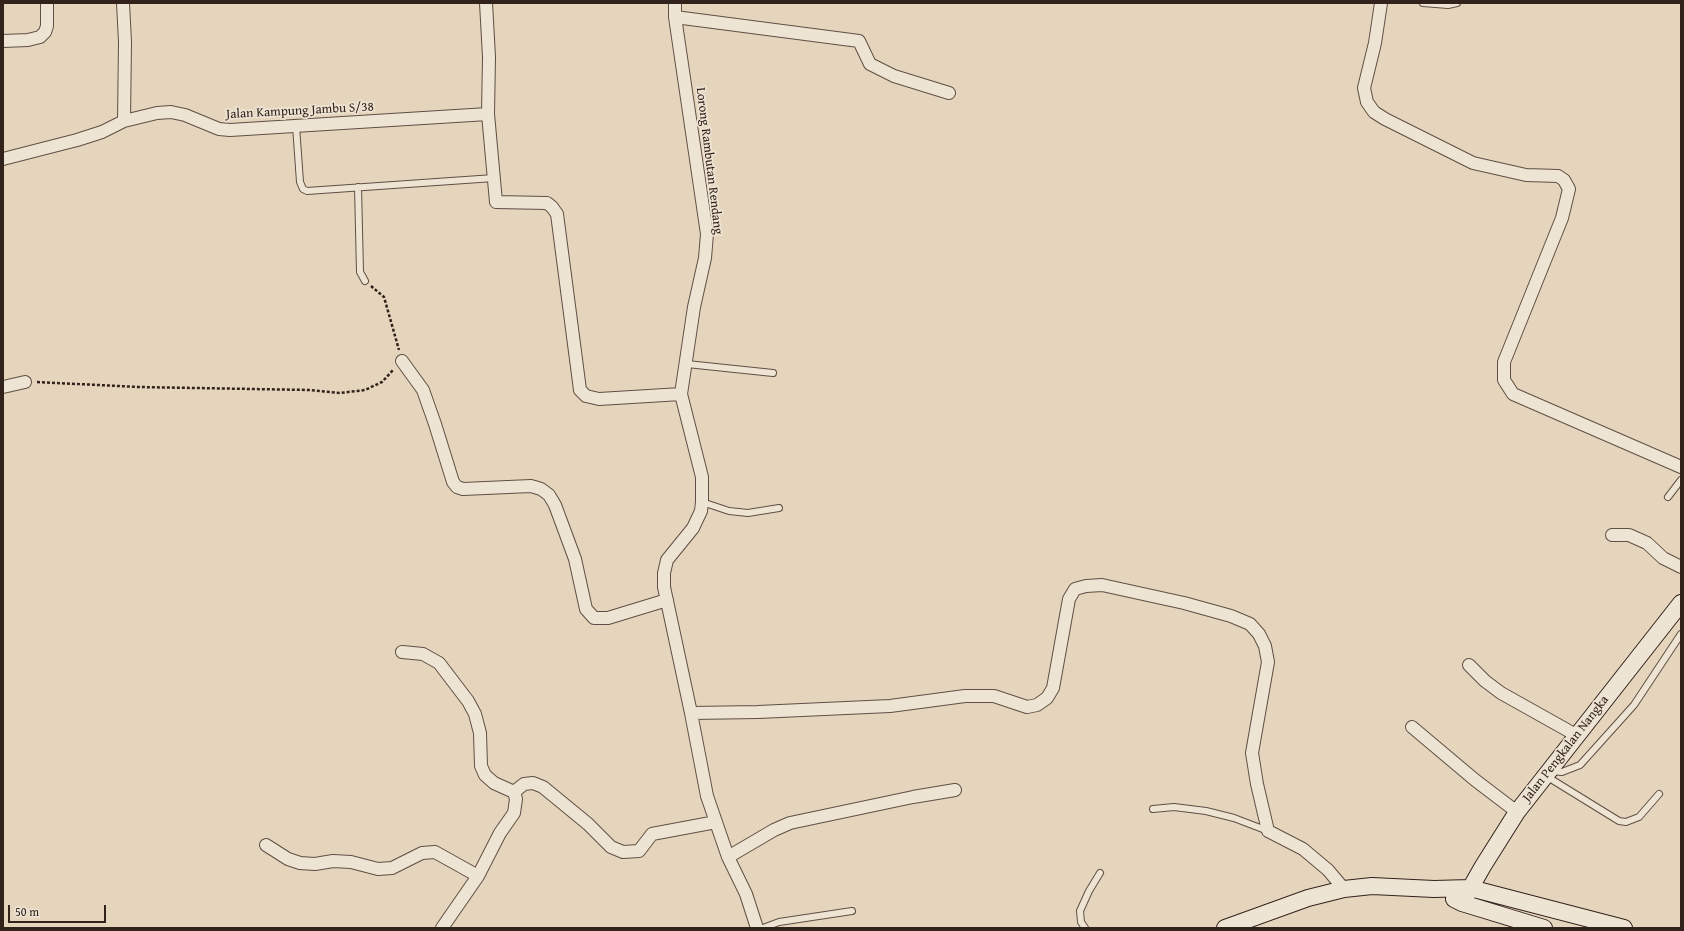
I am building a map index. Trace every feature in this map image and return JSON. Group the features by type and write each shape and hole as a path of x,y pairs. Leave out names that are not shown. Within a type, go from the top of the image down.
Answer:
{"main road":[{"name":"Jalan Pengkalan Nangka","path":"1462,903 1517,812 1576,734 1681,603"},
{"path":"1225,928 1308,898 1344,889 1372,886 1434,889 1470,888 1624,928"},
{"path":"1434,889 1462,903 1544,928"}],"street":[{"path":"3,41 28,40 40,37 45,32 47,26 47,3"},
{"path":"123,3 125,42 124,121"},
{"path":"486,3 489,57 488,114 496,202 547,203 557,214 580,390 586,396 600,399 681,394 702,477 702,502 693,528 667,560 664,572 664,587 708,796 728,857 746,894 757,928"},
{"name":"Lorong Rambutan Rendang","path":"675,3 675,17 707,234 705,258 694,307 687,364 681,394"},
{"path":"1381,3 1375,43 1364,88 1367,102 1374,112 1473,163 1526,175 1558,176 1564,180 1569,190 1562,218 1504,362 1504,380 1513,394 1681,467"},
{"path":"675,17 859,41 870,64 894,76 949,93"},
{"name":"Jalan Kampung Jambu S/38","path":"3,159 77,140 102,132 124,121 157,113 171,112 185,115 219,129 230,130 488,114"},
{"path":"402,361 422,390 435,424 453,482 457,487 462,489 531,486 541,489 549,495 555,505 575,559 586,609 594,618 608,618 667,600"},
{"path":"3,386 25,382"},
{"path":"1612,535 1629,534 1647,543 1663,558 1681,567"},
{"path":"691,713 765,712 890,706 965,696 994,696 1027,707 1037,705 1047,698 1054,688 1069,599 1074,589 1102,585 1184,603 1231,616 1250,624 1259,634 1265,646 1268,662 1252,753 1257,784 1268,831 1303,849 1328,870 1344,889"},
{"path":"402,652 423,654 439,663 468,701 475,714 480,733 481,766 485,775 494,783 514,792 516,799 514,813 500,833 478,876 442,928"},
{"path":"1469,665 1485,681 1501,693 1576,734"},
{"path":"1412,727 1475,780 1517,812"},
{"path":"514,792 524,784 533,783 543,787 588,824 611,847 623,852 639,851 652,834 716,822"},
{"path":"728,857 774,830 790,823 913,797 955,790"},
{"path":"266,846 300,864 314,864 333,861 351,862 378,869 392,868 422,853 435,852 478,876"}],"lane":[{"path":"1423,3 1448,5 1457,3"},
{"path":"296,126 300,182 304,189 311,191 494,178"},
{"path":"358,187 360,272 364,281"},
{"path":"687,364 773,373"},
{"path":"1668,497 1681,480"},
{"path":"702,502 729,511 748,513 778,508"},
{"path":"1546,773 1562,772 1580,765 1634,705 1681,634"},
{"path":"1546,773 1618,821 1626,822 1639,817 1659,794"},
{"path":"1153,809 1174,807 1206,811 1234,818 1268,831"},
{"path":"1085,928 1081,922 1080,911 1089,891 1100,873"},
{"path":"763,928 779,922 852,911"}],"path":[{"path":"25,382 138,387 310,390 340,393 365,390 382,382 402,361 384,297 364,281"}]}
